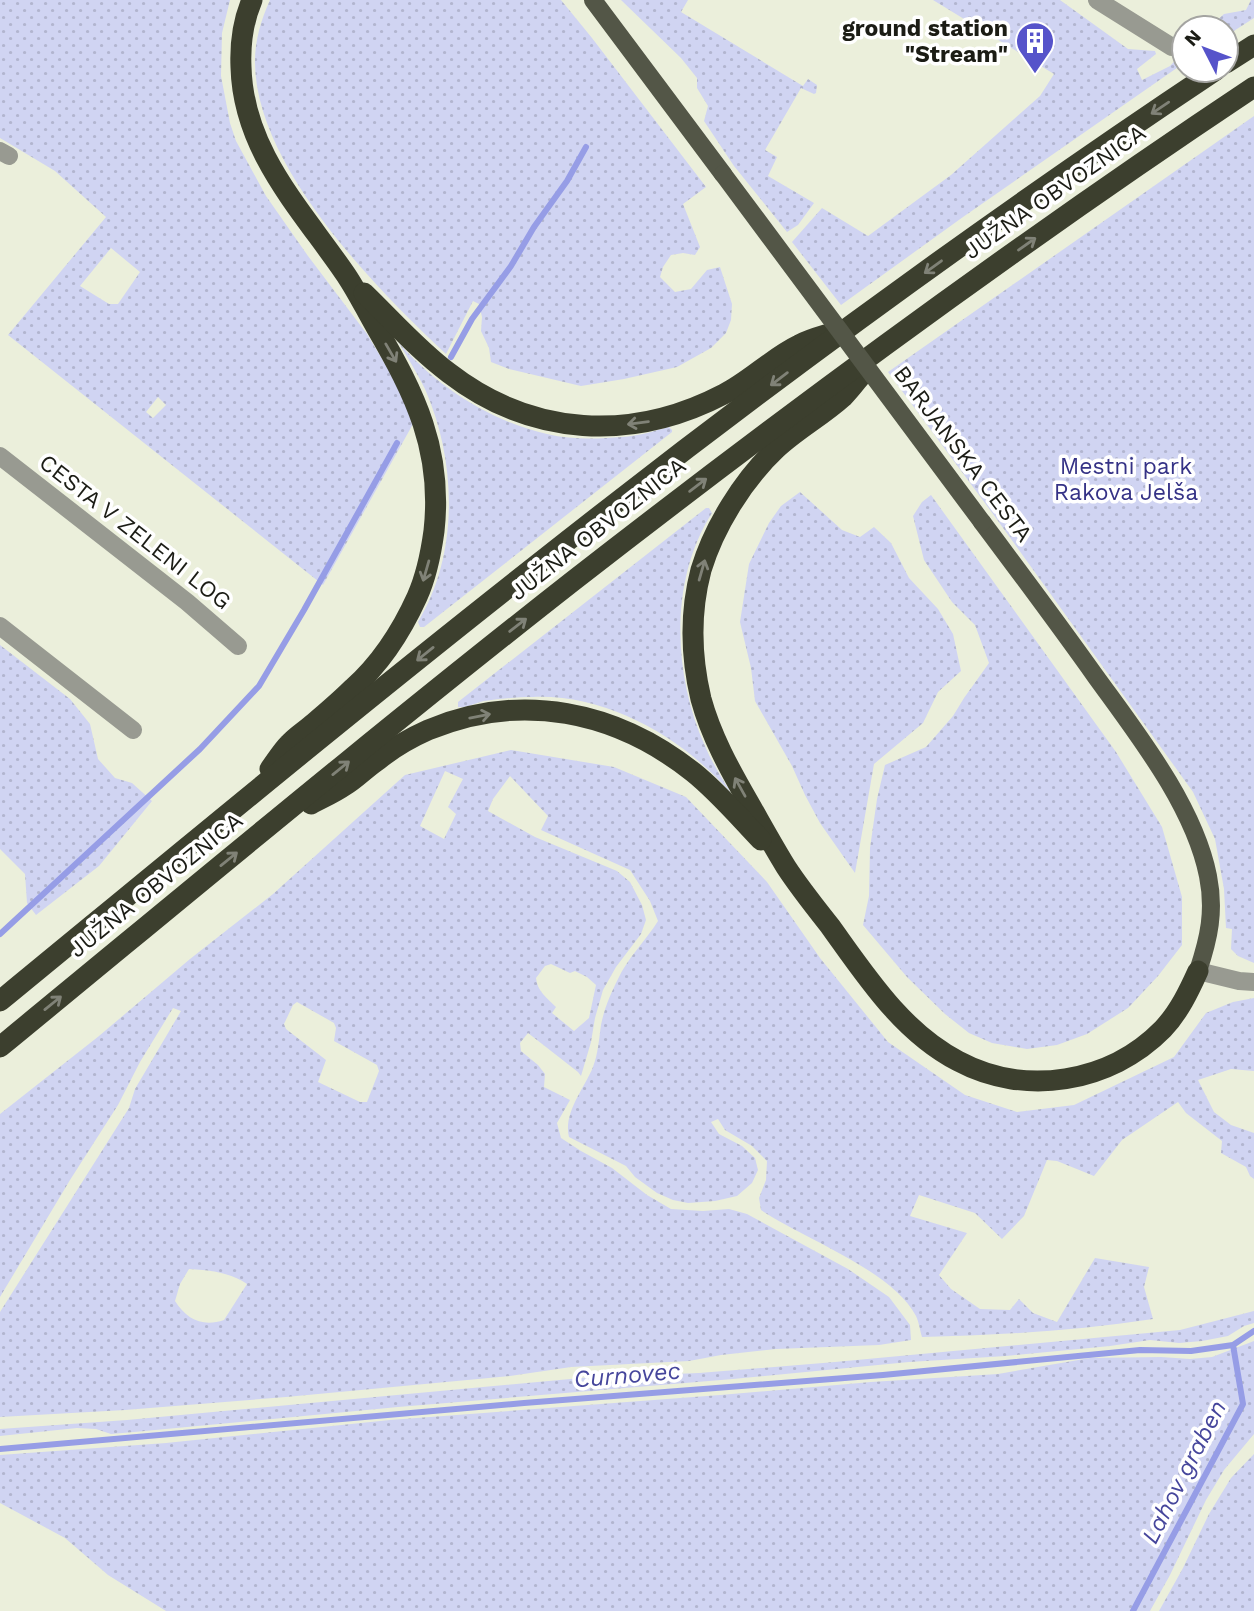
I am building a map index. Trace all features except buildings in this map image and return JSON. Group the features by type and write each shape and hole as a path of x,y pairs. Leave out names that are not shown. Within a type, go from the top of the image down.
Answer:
{"highway":[{"path":"250,796 290,743 356,686 393,640 418,596 428,566 436,511 431,448 416,401 345,273 277,179 250,122 240,64 242,34 252,0"},
{"name":"JUŽNA OBVOZNICA","path":"0,1001 542,561 680,454 1011,211 1196,84"},
{"name":"JUŽNA OBVOZNICA","path":"0,1047 570,584 729,461 892,340 1254,87"},
{"path":"345,273 422,350 472,390 523,414 566,424 590,426 642,423 693,409 726,393 799,345 854,324"},
{"path":"786,868 724,758 702,702 693,649 697,589 701,570 724,515 752,476 793,434 842,397 892,340"},
{"path":"269,826 344,787 405,741 429,730 475,716 501,712 555,711 581,715 619,728 656,747 692,772 718,795 786,868 866,976 902,1018 940,1051 957,1061 1011,1079 1050,1081 1087,1074 1113,1065 1136,1051 1164,1028 1183,1002 1198,971"}],"main road":[{"name":"BARJANSKA CESTA","path":"593,0 982,522 1153,758 1191,824 1202,851 1210,892 1210,932 1198,971"}],"street":[{"path":"1097,0 1170,46"},
{"name":"CESTA V ZELENI LOG","path":"0,456 187,602 238,646"},
{"path":"0,626 134,730"},
{"path":"1198,971 1254,982"}],"green space":[{"path":"0,0 230,0 222,33 221,76 236,141 266,196 367,334 397,384 413,424 323,585 8,335 106,217 55,171 0,138","holes":["111,248 140,272 118,304 109,304 80,286","158,397 166,405 153,418 146,412"]},
{"path":"270,0 561,0 706,187 683,204 700,247 695,255 671,255 660,277 675,292 691,289 707,270 720,267 732,304 731,320 726,333 711,348 677,367 581,386 509,369 491,362 489,348 481,331 479,304 473,301 446,354 386,295 324,222 296,182 275,142 260,101 255,62 259,30"},
{"path":"621,0 688,0 681,12 803,86 808,79 817,85 814,94 801,88 765,150 777,157 768,176 814,203 798,225 787,232 734,166 704,121 708,106 697,88 697,78 681,58"},
{"path":"933,0 1060,0 1128,49 1155,51 1156,54 1137,69 1142,80 1170,66 1170,73 841,305 792,242 822,208 868,236 951,175 1040,96 1054,74"},
{"path":"1251,0 1254,0 1254,18 1240,27 1240,14 1224,14 1246,10"},
{"name":"Mestni park Rakova Jelša","path":"1254,116 1254,963 1238,956 1231,949 1232,929 1226,928 1224,889 1215,839 1193,792 888,372"},
{"path":"398,342 429,373 465,400 526,428 556,436 585,438 628,436 669,427 672,432 424,627 420,627 418,622 441,567 447,538 448,477 436,417 425,389"},
{"path":"800,492 842,530 860,537 874,527 891,543 909,578 938,609 953,634 961,671 938,692 923,723 874,764 855,873 820,823 755,701 751,668 740,622 749,564 769,523 781,506"},
{"path":"931,495 1116,752 1162,827 1182,897 1182,945 1158,976 1128,1008 1087,1034 1057,1045 1027,1049 992,1043 969,1033 907,977 863,925 869,896 870,848 885,765 926,747 953,716 989,663 975,625 952,602 924,560 913,516 922,502"},
{"path":"706,508 712,513 698,539 682,597 682,659 694,718 705,746 731,793 690,754 667,738 642,723 589,703 561,698 527,697 484,701 458,707 458,702"},
{"path":"0,645 70,699 90,724 98,759 115,778 132,783 152,801 99,866 36,915 27,903 25,874 0,849"},
{"path":"511,750 614,767 686,797 767,882 820,958 888,1042 965,1095 1017,1112 1074,1105 1174,1057 1206,1013 1233,1002 1254,998 1254,1071 1231,1069 1198,1080 1214,1112 1231,1125 1254,1133 1254,1179 1246,1167 1221,1153 1222,1141 1186,1113 1178,1102 1122,1140 1094,1176 1057,1161 1047,1160 1024,1216 1002,1239 975,1213 919,1195 910,1216 967,1233 939,1275 951,1289 980,1309 1010,1310 1019,1299 1033,1313 1057,1322 1095,1258 1149,1267 1144,1287 1153,1319 1038,1332 922,1337 916,1316 904,1299 888,1284 846,1257 761,1210 759,1198 766,1180 767,1161 752,1146 725,1130 718,1119 711,1122 719,1134 742,1146 755,1158 758,1170 752,1183 737,1196 715,1201 688,1203 657,1193 635,1177 626,1166 569,1137 569,1119 595,1062 602,1019 610,995 626,964 658,921 650,901 630,870 541,830 548,816 510,776 493,799 488,811 535,837 617,871 630,882 642,905 646,920 641,934 616,967 603,990 581,1076 528,1033 520,1043 521,1051 545,1074 544,1087 570,1100 557,1123 561,1138 612,1168 647,1195 671,1209 729,1209 747,1214 848,1269 889,1297 910,1325 911,1340 879,1345 776,1349 689,1361 571,1367 510,1376 286,1397 0,1417 0,1312 129,1108 135,1089 181,1011 173,1008 118,1105 0,1297 0,1114 273,894 405,775","holes":["445,771 463,779 448,807 456,814 444,839 420,826","551,964 570,973 575,971 596,985 589,1018 574,1031 552,1013 556,1007 538,987 536,978 545,966","297,1002 334,1023 334,1041 377,1065 379,1071 367,1102 360,1102 318,1082 326,1060 286,1029 284,1024","189,1269 226,1274 247,1284 224,1320 209,1323 190,1317 180,1308 175,1301 180,1284"]},
{"path":"1254,1311 1254,1323 1228,1336 1202,1341 1179,1343 1150,1340 1006,1356 909,1362 111,1434 96,1429 77,1428 0,1436 0,1429 127,1420 592,1377 699,1373 835,1362 1180,1330"},
{"path":"1254,1341 1254,1434 1224,1470 1206,1500 1150,1611 166,1611 108,1575 65,1538 0,1503 0,1455 166,1443 390,1420 998,1374 1090,1358 1212,1357"},
{"path":"1254,1454 1254,1611 1159,1611 1209,1514 1231,1478"}],"waterway":[{"path":"451,357 472,319 511,266 586,147"},
{"path":"0,934 200,749 259,686 397,443"},
{"name":"Curnovec","path":"0,1449 883,1375 1140,1350 1191,1351 1233,1345 1254,1331"},
{"name":"Lahov graben","path":"1133,1611 1243,1404 1233,1345"}],"place":[{"name":"ground station \"Stream\"","path":"1035,75"}]}
